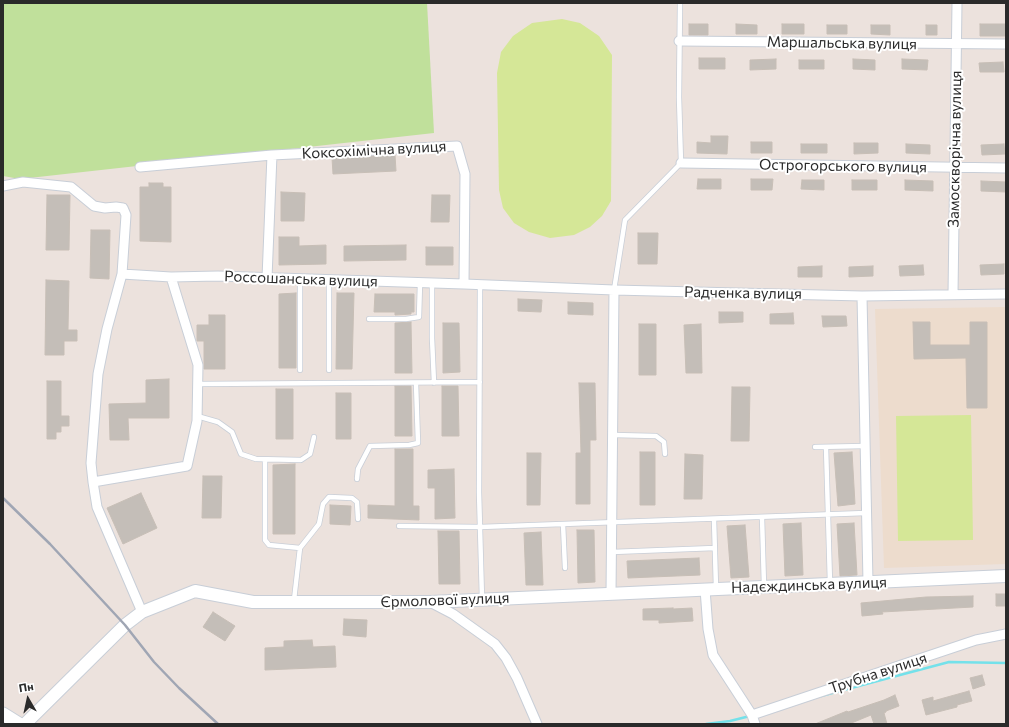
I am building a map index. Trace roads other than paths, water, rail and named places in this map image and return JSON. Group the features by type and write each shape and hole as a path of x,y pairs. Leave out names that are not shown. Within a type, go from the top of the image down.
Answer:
{"main road":[{"path":"3,714 19,724"}],"street":[{"name":"Замоскворічна вулиця","path":"953,294 957,3"},
{"name":"Маршальська вулиця","path":"679,41 1006,44"},
{"name":"Коксохімічна вулиця","path":"140,167 272,155 457,146 465,174 464,284"},
{"path":"267,278 272,155"},
{"name":"Острогорського вулиця","path":"681,163 1006,168"},
{"path":"3,186 23,182 71,186 94,206 105,208 123,208 126,215 122,274 107,328 98,374 91,463 98,507 142,612"},
{"name":"Россошанська вулиця","path":"122,274 480,285"},
{"path":"93,482 187,466 197,416 198,365 171,276"},
{"name":"Радченка вулиця","path":"480,285 862,296 1006,294"},
{"path":"611,593 614,290"},
{"path":"862,296 868,582"},
{"name":"Надєждинська вулиця","path":"611,593 1006,576"},
{"path":"710,588 708,629 713,655 753,720"},
{"name":"Єрмолової вулиця","path":"25,724 125,624 142,612 195,591 253,602 430,602 611,593"},
{"path":"430,602 453,614 495,644 506,658 517,678 537,724"},
{"name":"Трубна вулиця","path":"753,720 976,640 1006,634"}],"lane":[{"path":"614,290 625,220 681,163 679,41 680,3"},
{"path":"300,279 300,370"},
{"path":"329,280 329,370"},
{"path":"369,319 406,319 419,317 420,283"},
{"path":"432,283 434,383"},
{"path":"480,285 480,527 482,600"},
{"path":"198,384 480,382"},
{"path":"356,479 358,469 370,446 409,446 418,443 416,383"},
{"path":"197,416 218,422 232,432 241,454 256,459 302,460 310,454 314,437"},
{"path":"613,435 656,436 664,442 665,454"},
{"path":"815,447 865,446"},
{"path":"826,447 830,584"},
{"path":"266,460 265,540 269,545 300,548"},
{"path":"294,602 300,548 318,524 323,504 329,497 352,498 357,502 358,519"},
{"path":"399,526 480,527 866,513"},
{"path":"762,517 764,586"},
{"path":"710,588 715,548 714,519"},
{"path":"563,524 565,568"},
{"path":"612,552 715,548"}],"waterway":[{"path":"821,696 949,662 1006,663"},
{"path":"706,724 730,721 750,716"}],"railway":[{"path":"3,498 50,544 125,625 154,662 179,688 218,724"}]}
